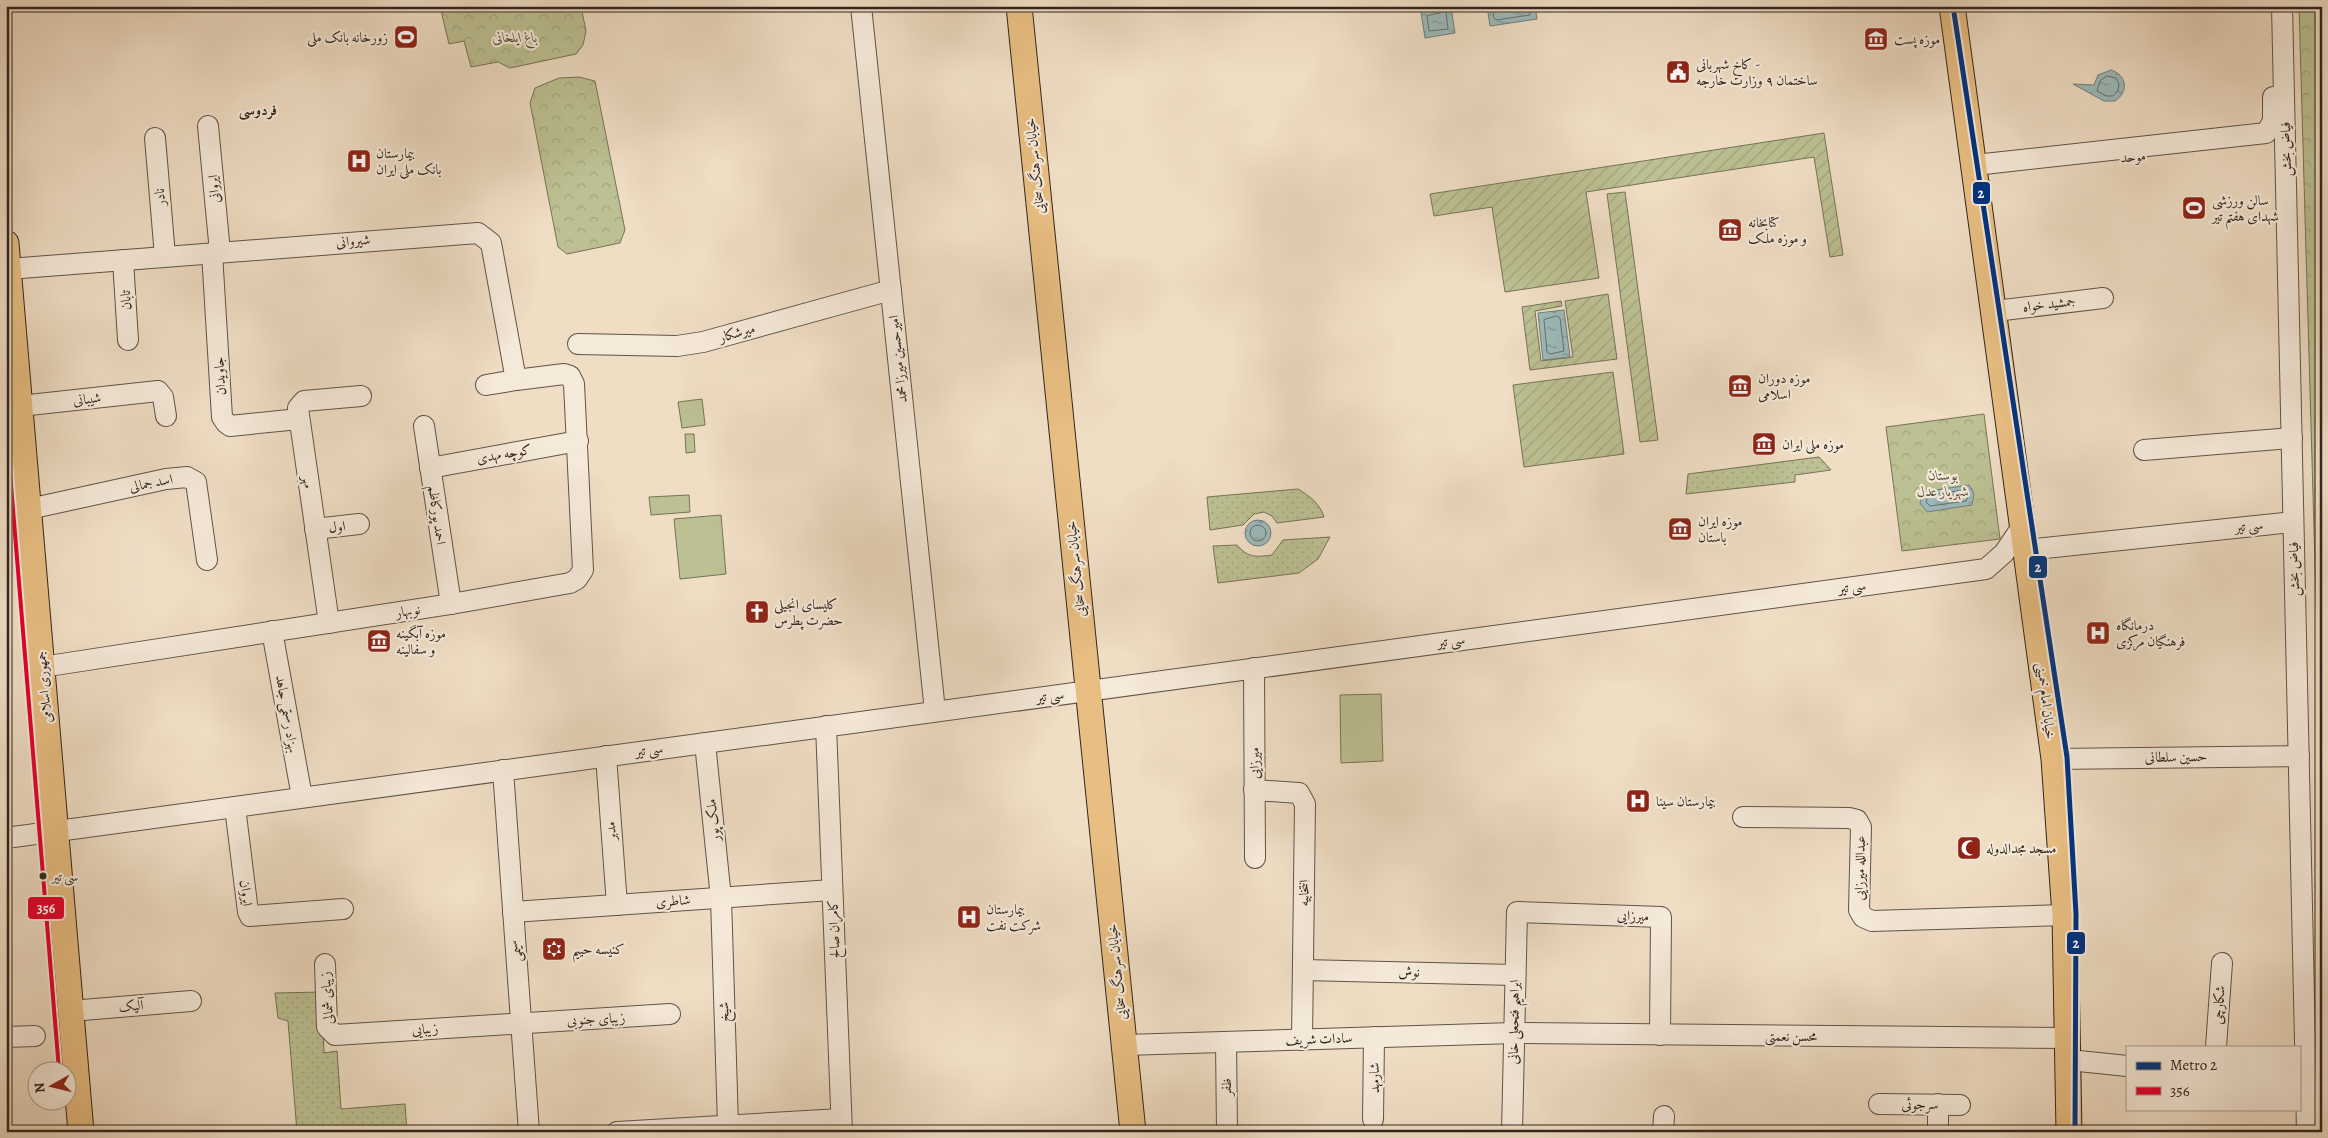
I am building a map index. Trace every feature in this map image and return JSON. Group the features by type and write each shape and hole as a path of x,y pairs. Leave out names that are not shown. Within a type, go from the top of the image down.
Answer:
{"main road":[{"name":"خیابان سرهنگ سخایی","path":"1019,6 1134,1132"},
{"name":"خیابان امام خمینی","path":"1952,6 1976,169 2054,759 2065,915 2069,1132"},
{"name":"جمهوری اسلامی","path":"6,243 81,1132"}],"street":[{"name":"امیرحسین میرزا محمد","path":"862,6 935,711"},
{"name":"فیاض بخش","path":"1976,169 2266,132 2273,121 2272,6"},
{"name":"فیاض بخش","path":"2282,6 2292,438 2303,1102 2307,1132"},
{"name":"ایروانی","path":"208,126 216,252"},
{"name":"نادر","path":"155,138 165,256"},
{"name":"موحد","path":"1976,169 2270,142 2286,153"},
{"name":"شیروانی","path":"8,269 472,232 484,236 491,243 516,380"},
{"name":"جاویدان","path":"216,252 222,417 230,426 299,419"},
{"name":"تابان","path":"123,260 128,340"},
{"name":"میرشکار","path":"578,344 676,346 703,342 891,290"},
{"name":"جمشید خواه","path":"1995,311 2103,298"},
{"name":"نوبهار","path":"42,667 570,584 581,575 583,570 574,384 570,376 564,374 516,380"},
{"path":"486,385 516,380"},
{"name":"شیبانی","path":"20,406 154,392 162,394 166,416"},
{"path":"299,419 298,408 304,402 361,396"},
{"name":"مهر","path":"299,419 329,623"},
{"name":"احمد پورکاظم","path":"424,426 450,604"},
{"path":"2144,450 2292,438"},
{"name":"کوچه مهدی","path":"430,468 578,441"},
{"name":"اسد جمالی","path":"29,509 187,477 196,482 207,560"},
{"name":"سی تیر","path":"2026,550 2293,522"},
{"name":"اول","path":"315,530 359,524"},
{"name":"سی تیر","path":"6,838 1986,569 2004,553 2023,525"},
{"name":"بهزاد رستمی جاهد","path":"272,631 302,797"},
{"name":"میرزایی","path":"1254,668 1255,858"},
{"name":"کامران صالح","path":"826,726 842,1125"},
{"name":"ملک پور","path":"705,743 721,898"},
{"name":"مدبر","path":"606,756 617,905"},
{"name":"حسین سلطانی","path":"2054,759 2298,756"},
{"name":"سیمی","path":"503,770 529,1132"},
{"name":"انتخابیه","path":"1254,790 1299,793 1306,804 1302,1040"},
{"name":"ایروان","path":"235,806 250,916 343,909"},
{"name":"عبدالله میرزایی","path":"1744,817 1850,818 1857,820 1861,827 1859,910 1863,917 1872,921 2065,915"},
{"name":"شاطری","path":"514,912 832,890"},
{"name":"شیخ","path":"721,898 728,1126"},
{"name":"میرزایی","path":"1517,912 1661,917 1660,1034"},
{"name":"ابراهیم فتحعلی خانی","path":"1512,1132 1517,912"},
{"name":"شکارچی","path":"2216,1046 2222,962"},
{"name":"زیبای شمالی","path":"325,964 327,1027 330,1033"},
{"name":"نوش","path":"1303,970 1515,975"},
{"name":"آلیک","path":"71,1011 191,1001"},
{"name":"زیبای جنوبی","path":"521,1023 670,1014"},
{"name":"زیبایی","path":"330,1033 335,1035 521,1023"},
{"name":"سادات شریف","path":"1125,1045 1514,1033"},
{"name":"محسن نعمتی","path":"1514,1033 1660,1034 2068,1049 2126,1066"},
{"path":"6,1038 34,1036"},
{"name":"شارمهد","path":"1373,1119 1374,1037"},
{"name":"ظفر","path":"1226,1042 1227,1132"},
{"name":"سرجوئی","path":"1879,1104 1960,1105"},
{"path":"1938,1104 1938,1132"},
{"path":"617,1132 728,1126 842,1125"}],"green space":[{"name":"باغ ایلخانی","path":"440,6 581,6 586,31 583,45 576,54 510,68 498,62 471,67 464,41 449,44"},
{"path":"2299,6 2322,6 2322,809"},
{"path":"579,77 595,81 625,230 620,243 567,254 558,247 530,103 535,88 559,78"},
{"path":"1824,133 1843,255 1830,257 1814,157 1586,192 1599,278 1505,292 1492,207 1434,216 1430,194"},
{"path":"1625,192 1658,440 1640,442 1607,194"},
{"path":"1608,294 1617,359 1530,370 1522,307 1561,301 1562,306 1535,311 1541,361 1573,357 1565,301"},
{"path":"1613,372 1624,454 1524,467 1513,385"},
{"path":"702,399 705,425 682,428 678,402"},
{"name":"بوستان شهریار عدل","path":"1984,414 2000,539 1902,551 1886,427"},
{"path":"685,434 694,434 695,452 686,453"},
{"path":"1819,457 1831,470 1795,475 1795,482 1686,494 1688,474"},
{"path":"1298,489 1314,501 1324,517 1277,523 1272,516 1264,512 1254,514 1243,525 1210,530 1207,497"},
{"path":"689,495 690,512 651,515 649,497"},
{"path":"721,515 726,574 680,579 674,519"},
{"path":"1330,537 1318,559 1299,573 1218,583 1213,546 1237,545 1253,556 1261,556 1272,555 1283,540"},
{"path":"1381,694 1383,761 1341,763 1340,695"},
{"path":"322,992 324,1053 337,1051 341,1109 405,1104 407,1132 297,1132 288,1021 278,1018 275,993"}],"water":[{"path":"1487,6 1535,6 1537,19 1490,26"},
{"path":"1451,7 1455,33 1425,38 1421,12"},
{"path":"2111,70 2120,76 2124,84 2123,93 2115,101 2104,101 2073,84 2094,85 2098,75"},
{"path":"1564,310 1570,357 1543,360 1538,313"},
{"path":"1969,485 1974,494 1972,505 1927,512 1920,503 1923,492"},
{"path":"1258,520 1267,524 1271,533 1267,542 1258,546 1249,542 1245,533 1249,524"}],"metro line":[{"name":"2","path":"1953,6 2067,757 2076,914 2075,1132"}],"transit line":[{"name":"356","path":"6,424 58,1060"}],"place":[{"name":"زورخانه بانک ملی","path":"406,37"},
{"name":"موزه پست","path":"1876,39"},
{"name":"کاخ شهربانی - ساختمان ۹ وزارت خارجه","path":"1678,72"},
{"name":"بیمارستان بانک ملی ایران","path":"359,161"},
{"name":"سالن ورزشی شهدای هفتم تیر","path":"2194,208"},
{"name":"کتابخانه و موزه ملک","path":"1730,230"},
{"name":"موزه دوران اسلامی","path":"1740,386"},
{"name":"موزه ملی ایران","path":"1764,444"},
{"name":"موزه ایران باستان","path":"1680,529"},
{"name":"کلیسای انجیلی حضرت پطرس","path":"757,612"},
{"name":"درمانگاه فرهنگیان مرکزی","path":"2098,633"},
{"name":"موزه آبگینه و سفالینه","path":"379,641"},
{"name":"بیمارستان سینا","path":"1638,801"},
{"name":"مسجد مجدالدوله","path":"1969,848"},
{"name":"سی تیر","path":"43,876"},
{"name":"بیمارستان شرکت نفت","path":"969,917"},
{"name":"کنیسه حییم","path":"554,949"}],"district":[{"name":"فردوسی","path":"258,110"}]}
